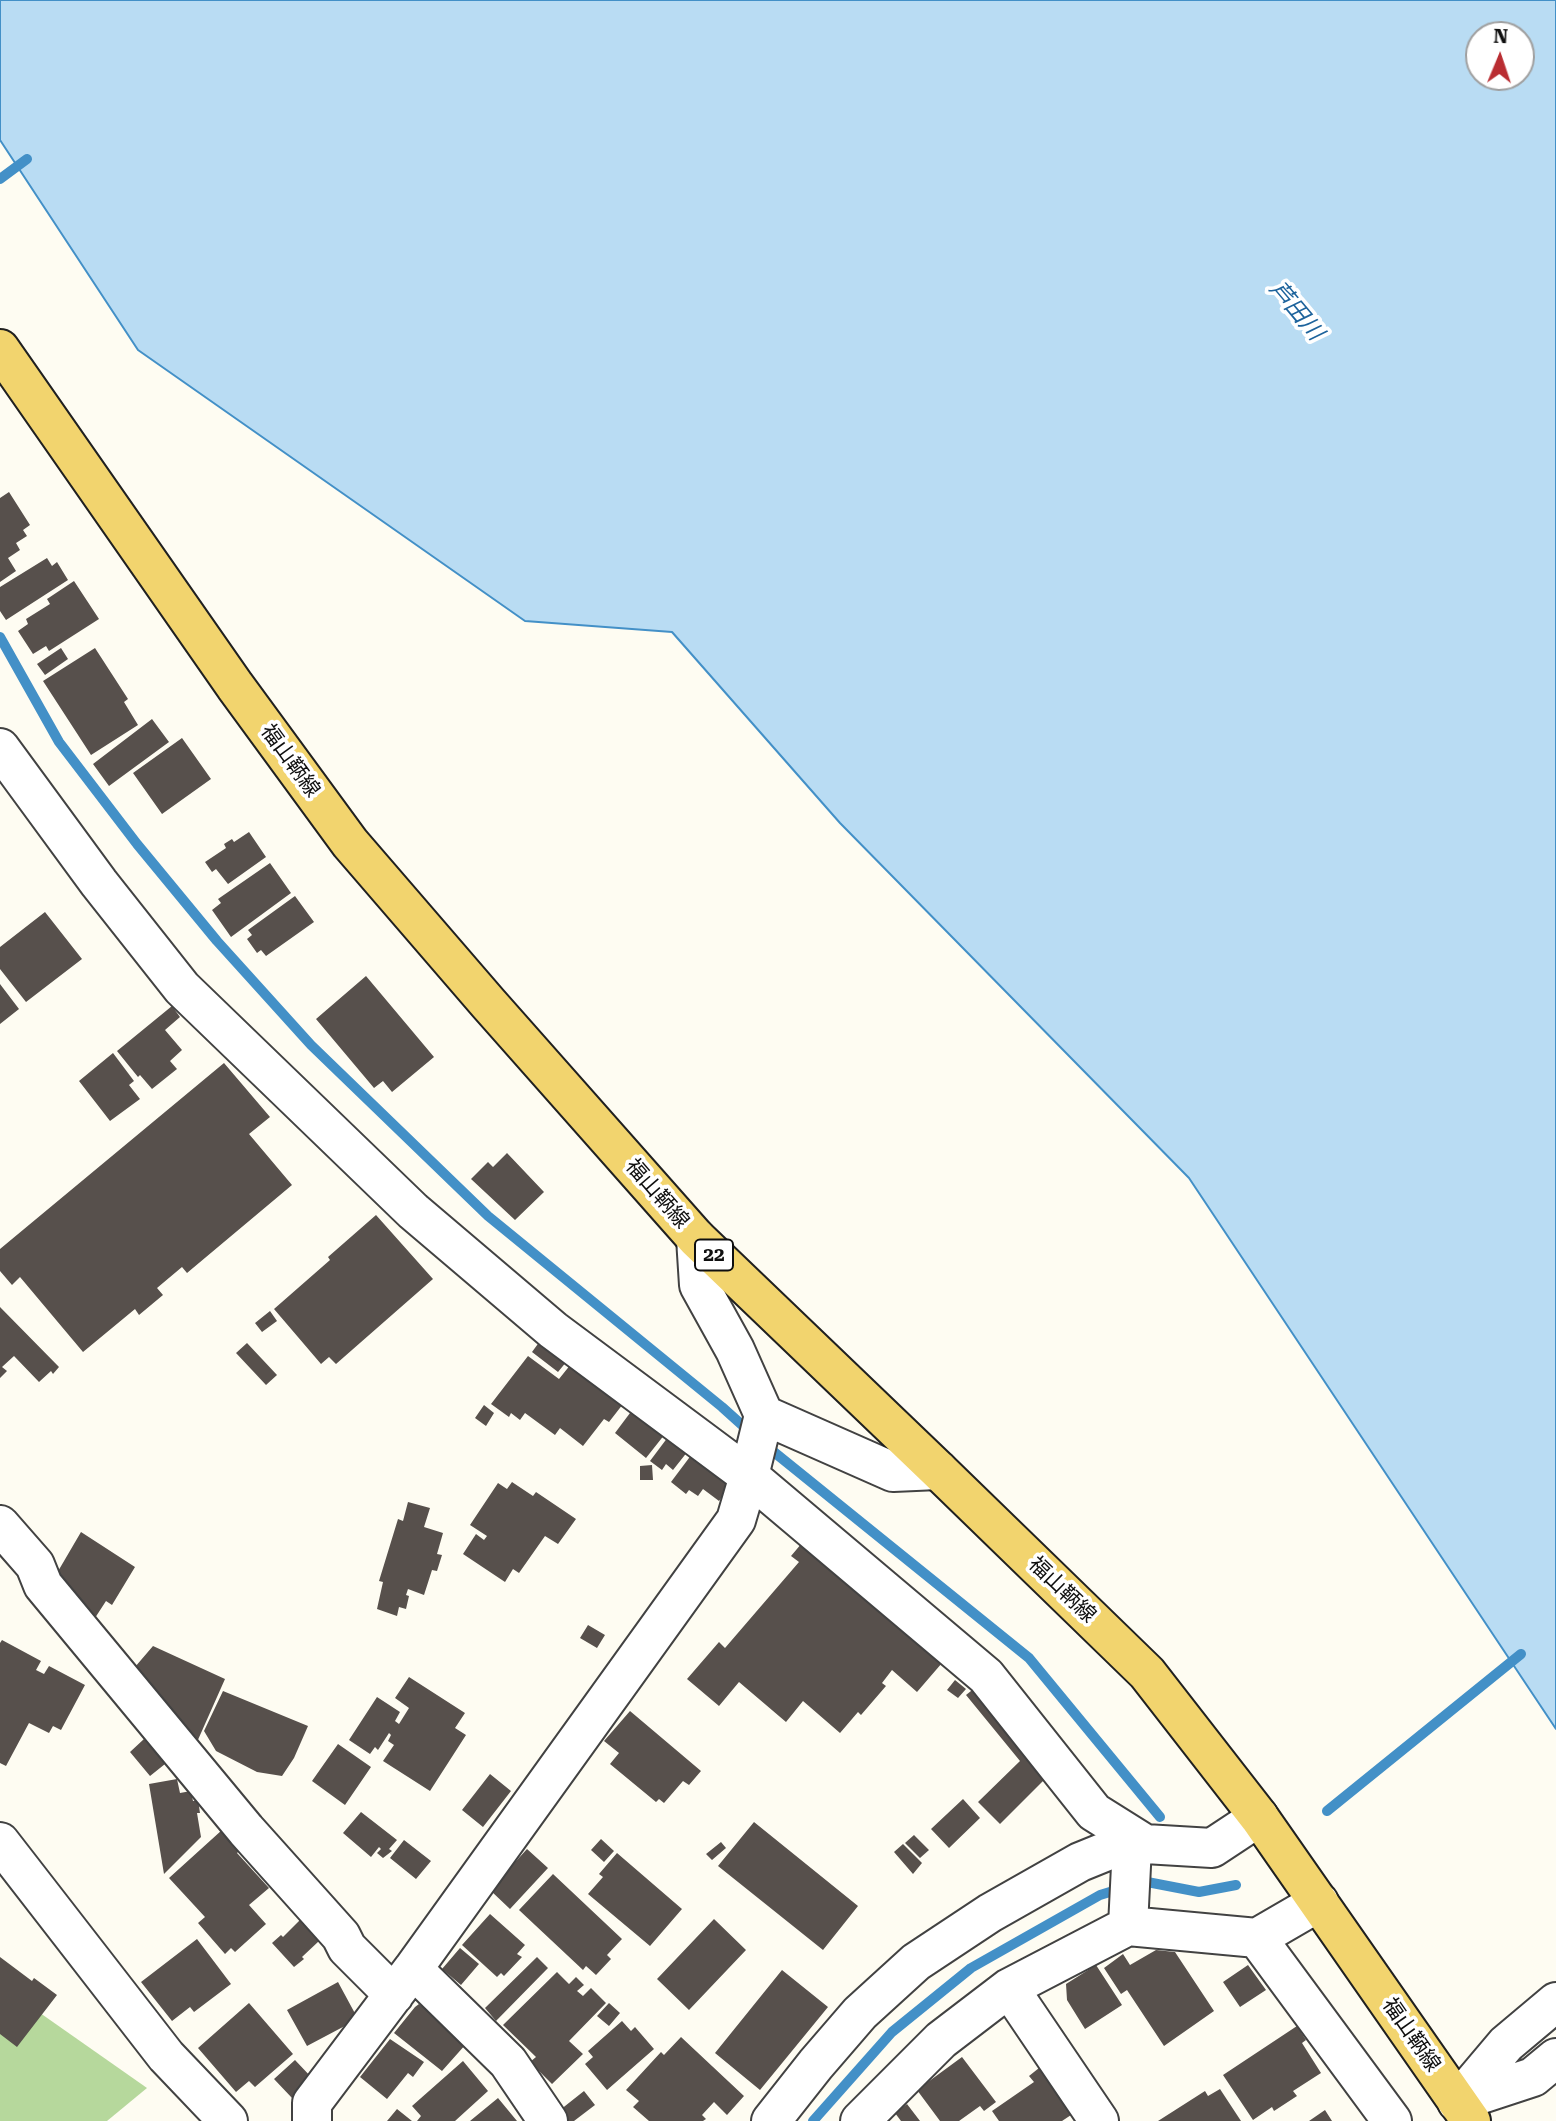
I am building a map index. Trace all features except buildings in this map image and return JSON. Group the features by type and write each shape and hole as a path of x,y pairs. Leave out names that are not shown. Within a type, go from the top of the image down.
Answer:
{"main road":[{"name":"福山鞆線","path":"0,349 235,686 350,843 696,1238 938,1469 1147,1674 1259,1817 1464,2111"}],"street":[{"path":"0,748 99,883 183,988 202,1007 423,1220 552,1330 750,1471 986,1676 1094,1812 1136,1850"},
{"path":"303,2115 404,1982 736,1520 762,1422 735,1350 699,1285 696,1238"},
{"path":"762,1422 893,1472 938,1469"},
{"path":"0,1525 35,1565 43,1586 246,1830 341,1936 347,1948 404,1982 508,2062 548,2121"},
{"path":"771,2121 860,2013 916,1962 990,1913 1080,1862 1112,1849 1212,1848 1259,1817"},
{"path":"3,1845 166,2056 228,2121"},
{"path":"1129,1918 1136,1850"},
{"path":"860,2121 941,2040 1009,1988 1129,1918 1257,1938 1319,1902"},
{"path":"1257,1938 1392,2121"},
{"path":"1009,1988 1099,2121"},
{"path":"1464,2111 1506,2043 1556,2002"},
{"path":"1464,2111 1545,2068"}],"green space":[{"path":"13,1994 147,2088 107,2121 0,2121 0,2004"}],"water":[{"name":"芦田川","path":"0,0 1556,0 1556,1729 1189,1178 840,823 672,632 525,621 138,350 0,140"}],"waterway":[{"path":"0,179 27,159"},
{"path":"0,637 59,742 137,844 217,941 311,1045 488,1216 752,1434"},
{"path":"764,1444 1029,1658 1160,1817"},
{"path":"1327,1811 1521,1654"},
{"path":"1138,1883 1142,1881 1199,1892 1236,1885"},
{"path":"813,2121 892,2032 971,1968 1100,1895 1123,1888"}]}
